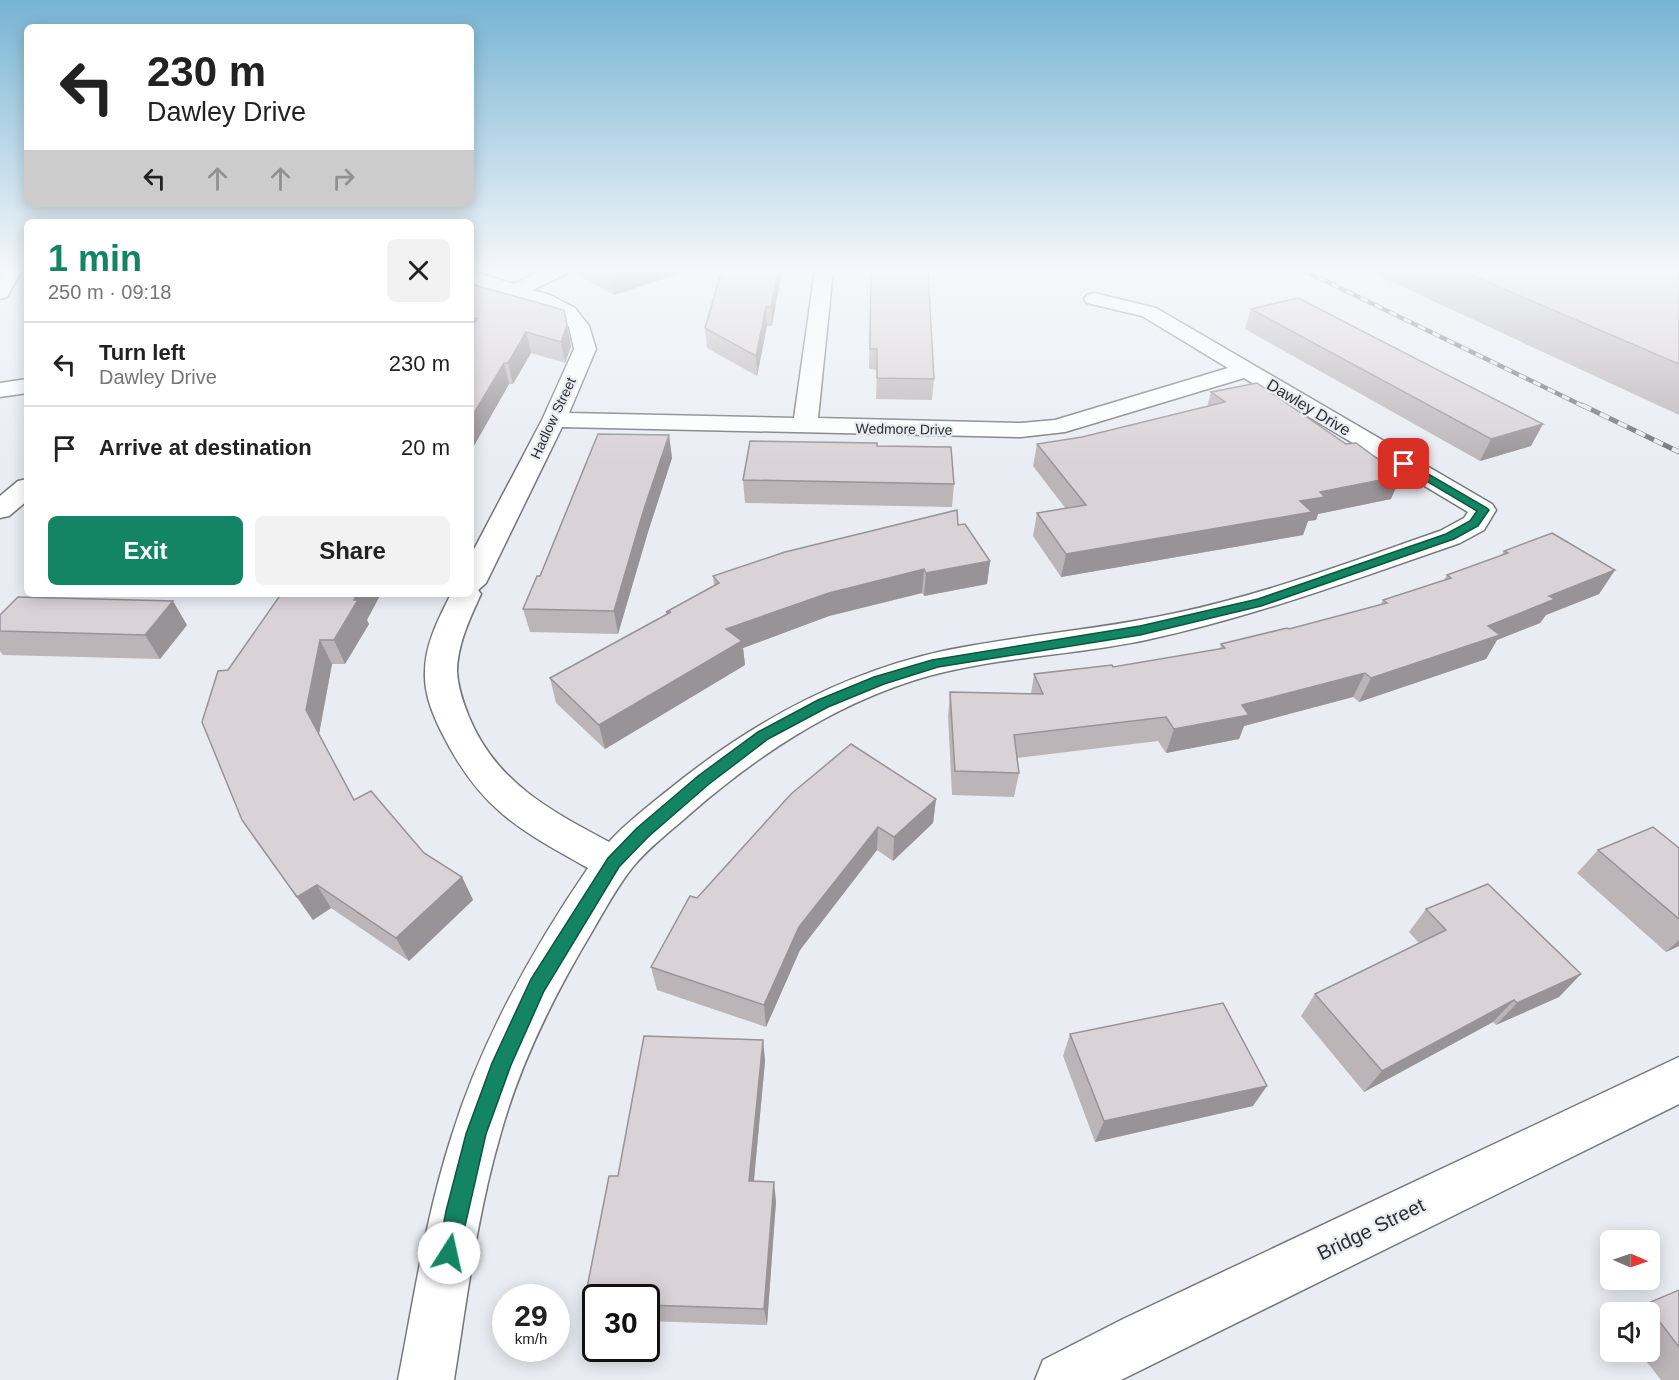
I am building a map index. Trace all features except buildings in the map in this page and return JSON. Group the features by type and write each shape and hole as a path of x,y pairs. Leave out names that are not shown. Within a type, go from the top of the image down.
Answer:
{"street":[{"name":"Hadlow Street","path":"474,577 554,420 585,349 581,334"},
{"path":"805,427 816,334"},
{"name":"Dawley Drive","path":"426,1380 457,1211 476,1134 502,1063 537,985 614,863 643,833 704,780 763,736 823,703 879,680 937,663 1140,631 1261,602 1450,537 1474,524 1483,510 1186,334"},
{"name":"Wedmore Drive","path":"554,420 976,431 1057,428 1246,370"},
{"path":"0,390 24,386"},
{"path":"0,510 24,490"},
{"path":"465,597 446,637 441,674 448,708 461,738 509,801 554,830 614,863"},
{"name":"Bridge Street","path":"1063,1380 1143,1339 1679,1080"}],"railway":[{"path":"1436,334 1585,407"},
{"path":"1582,405 1679,452"}],"route":[{"path":"449,1253 476,1134 502,1063 537,985 614,863 643,833 704,780 763,736 823,703 879,680 937,663 1140,631 1261,602 1450,537 1474,524 1483,510 1404,464"}]}
